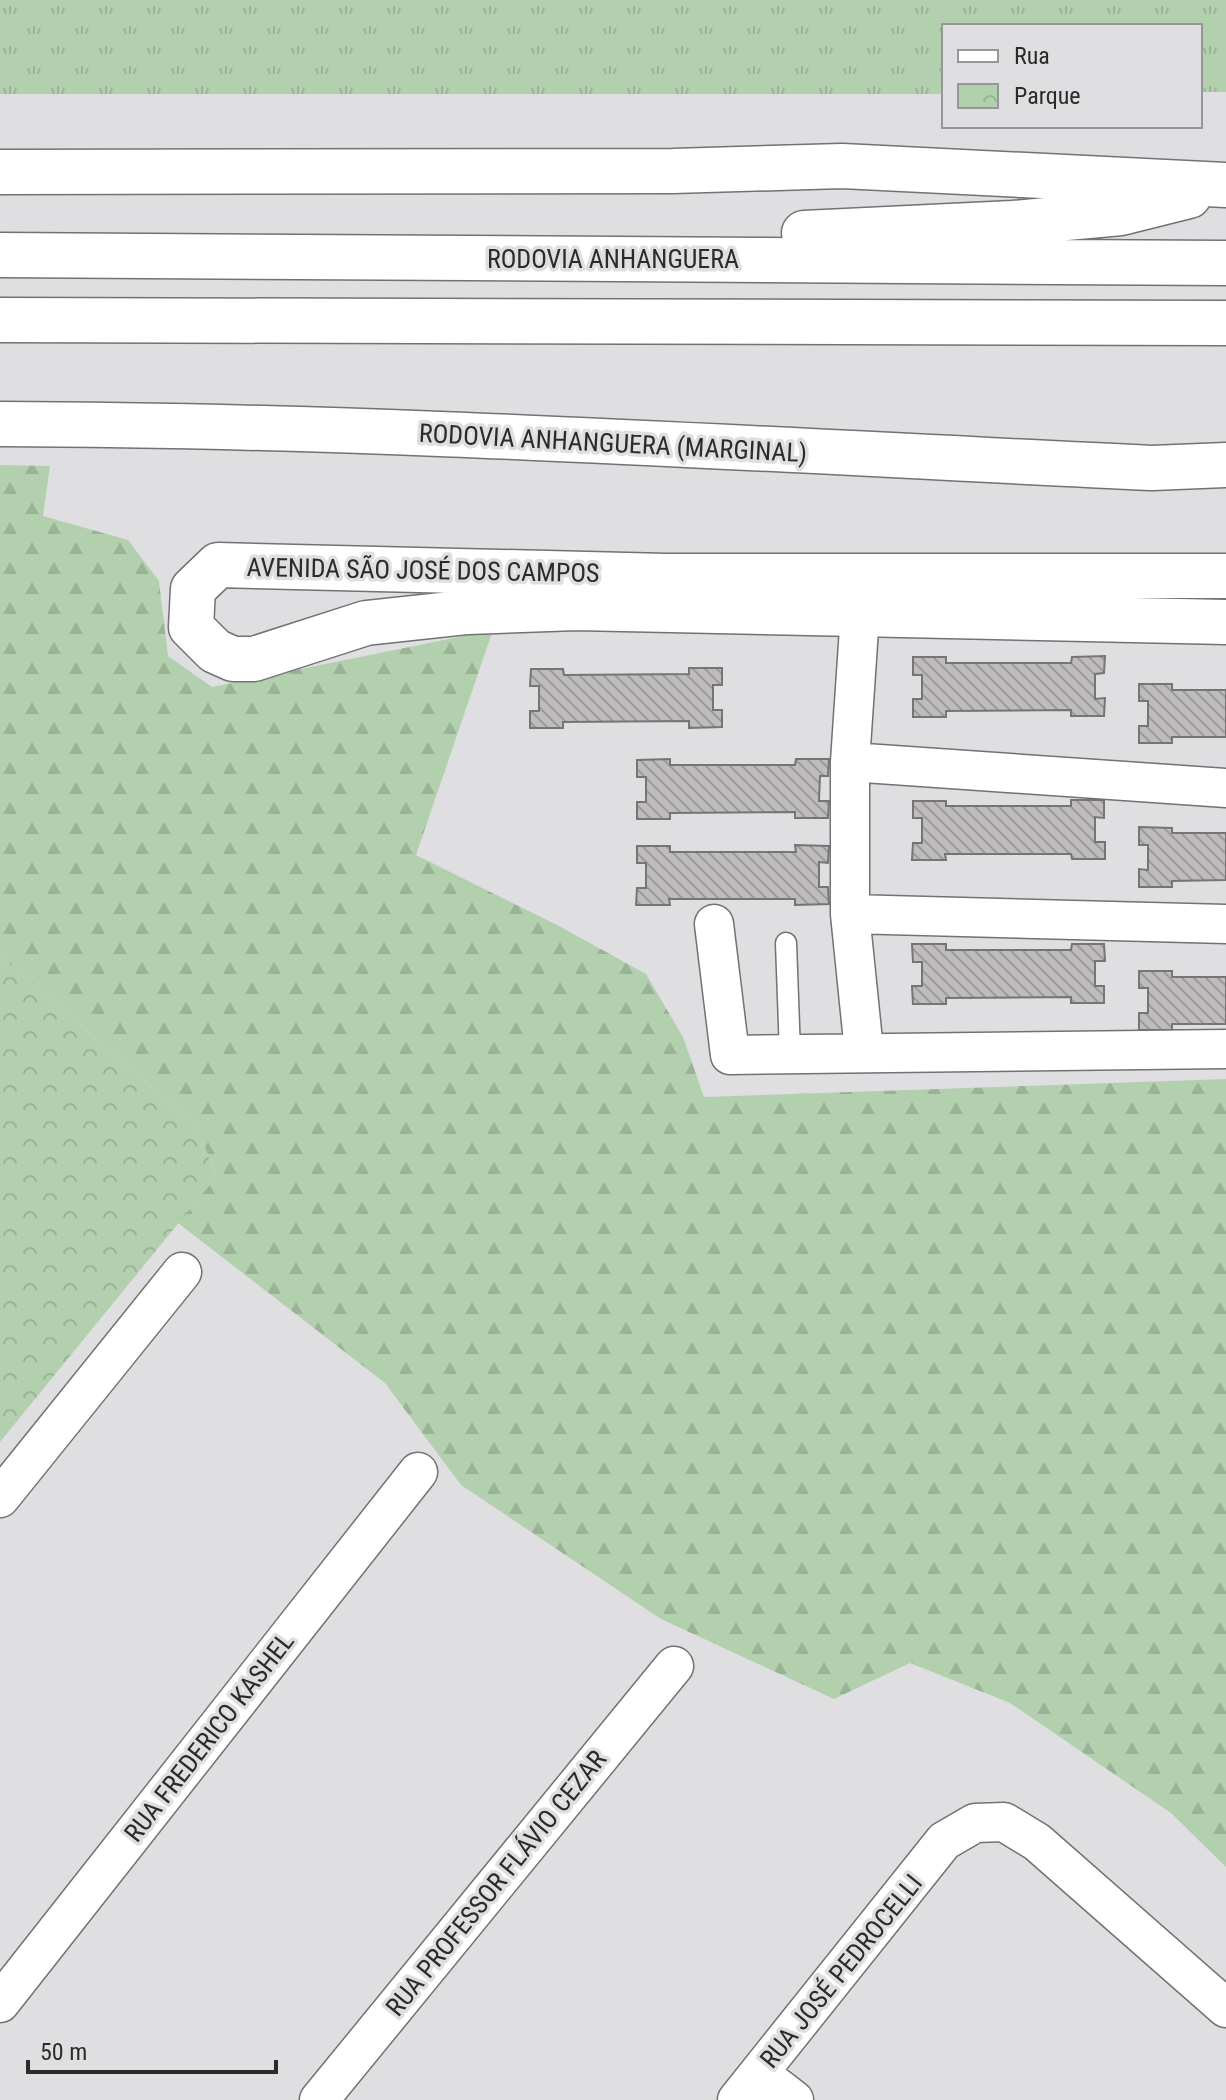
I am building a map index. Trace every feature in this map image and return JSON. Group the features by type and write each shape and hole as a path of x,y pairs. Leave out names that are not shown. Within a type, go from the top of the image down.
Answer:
{"main road":[{"path":"0,172 673,171 842,166 1226,186"},
{"path":"315,257 1013,223 1121,213 1226,186"},
{"name":"RODOVIA ANHANGUERA","path":"0,255 1226,263"},
{"path":"0,320 1226,323"},
{"name":"RODOVIA ANHANGUERA (MARGINAL)","path":"0,424 170,424 1152,468 1226,465"},
{"path":"1152,468 1226,475"},
{"name":"AVENIDA SÃO JOSÉ DOS CAMPOS","path":"1226,576 666,576 440,568 218,565 193,589 191,627 215,651 233,659 254,659 366,623 468,612 576,608 1226,622"}],"street":[{"path":"860,614 850,762 850,914 864,1051"},
{"path":"850,762 1226,788"},
{"path":"850,914 1226,924"},
{"path":"714,924 730,1055 1226,1049"},
{"path":"0,1498 182,1272"},
{"name":"RUA FREDERICO KASHEL","path":"0,2003 418,1472"},
{"name":"RUA PROFESSOR FLÁVIO CEZAR","path":"319,2100 674,1666"},
{"name":"RUA JOSÉ PEDROCELLI","path":"748,2086 944,1841 975,1823 1004,1822 1037,1842 1226,2008"},
{"path":"748,2086 794,2100"}],"lane":[{"path":"786,943 790,1053"}],"green space":[{"path":"0,0 1226,0 1226,92 1202,92 1202,24 942,24 942,94 0,94"},
{"path":"0,465 50,466 43,516 128,540 159,581 168,656 212,687 493,630 416,855 559,926 646,974 683,1037 704,1097 1226,1079 1226,1867 1171,1813 1010,1703 910,1663 834,1699 661,1619 461,1485 385,1383 178,1223 216,1177 197,1126 0,956"},
{"path":"0,956 197,1126 216,1177 0,1442"}],"building":[{"path":"1105,656 1104,673 1095,674 1095,699 1105,698 1104,716 1071,716 1071,710 946,711 946,717 913,717 913,699 922,699 922,675 913,675 913,657 946,657 946,663 1071,663 1072,657"},
{"path":"689,668 722,668 722,685 713,685 713,710 722,710 722,727 689,728 689,721 563,722 563,728 530,728 530,711 539,711 539,686 530,686 531,669 563,669 564,675 689,674"},
{"path":"1139,684 1172,684 1172,690 1226,690 1226,737 1172,737 1172,743 1139,743 1139,726 1148,726 1148,701 1139,701"},
{"path":"670,759 670,765 795,765 796,759 829,759 828,776 820,776 819,801 829,801 828,818 795,818 795,812 670,813 670,819 637,819 637,802 646,802 646,777 637,777 637,760"},
{"path":"1071,800 1104,800 1104,818 1095,817 1095,842 1105,842 1105,859 1072,859 1071,854 945,854 946,860 912,860 913,843 922,843 922,818 913,818 913,801 946,801 946,806 1071,806"},
{"path":"1139,827 1172,828 1172,833 1226,833 1226,880 1172,881 1172,887 1139,887 1139,869 1148,870 1148,845 1139,845"},
{"path":"795,845 829,846 828,863 819,862 819,887 828,887 829,904 795,905 795,899 669,899 670,905 636,905 637,888 646,888 646,863 637,863 637,846 670,846 670,852 796,852"},
{"path":"912,944 946,944 946,950 1071,950 1072,944 1104,944 1105,961 1095,961 1095,986 1104,986 1104,1003 1071,1003 1071,997 946,998 946,1004 913,1004 912,986 922,986 922,962 913,962"},
{"path":"1139,971 1172,971 1172,977 1226,977 1226,1024 1172,1024 1172,1030 1139,1030 1139,1013 1148,1013 1148,988 1139,988"}]}
